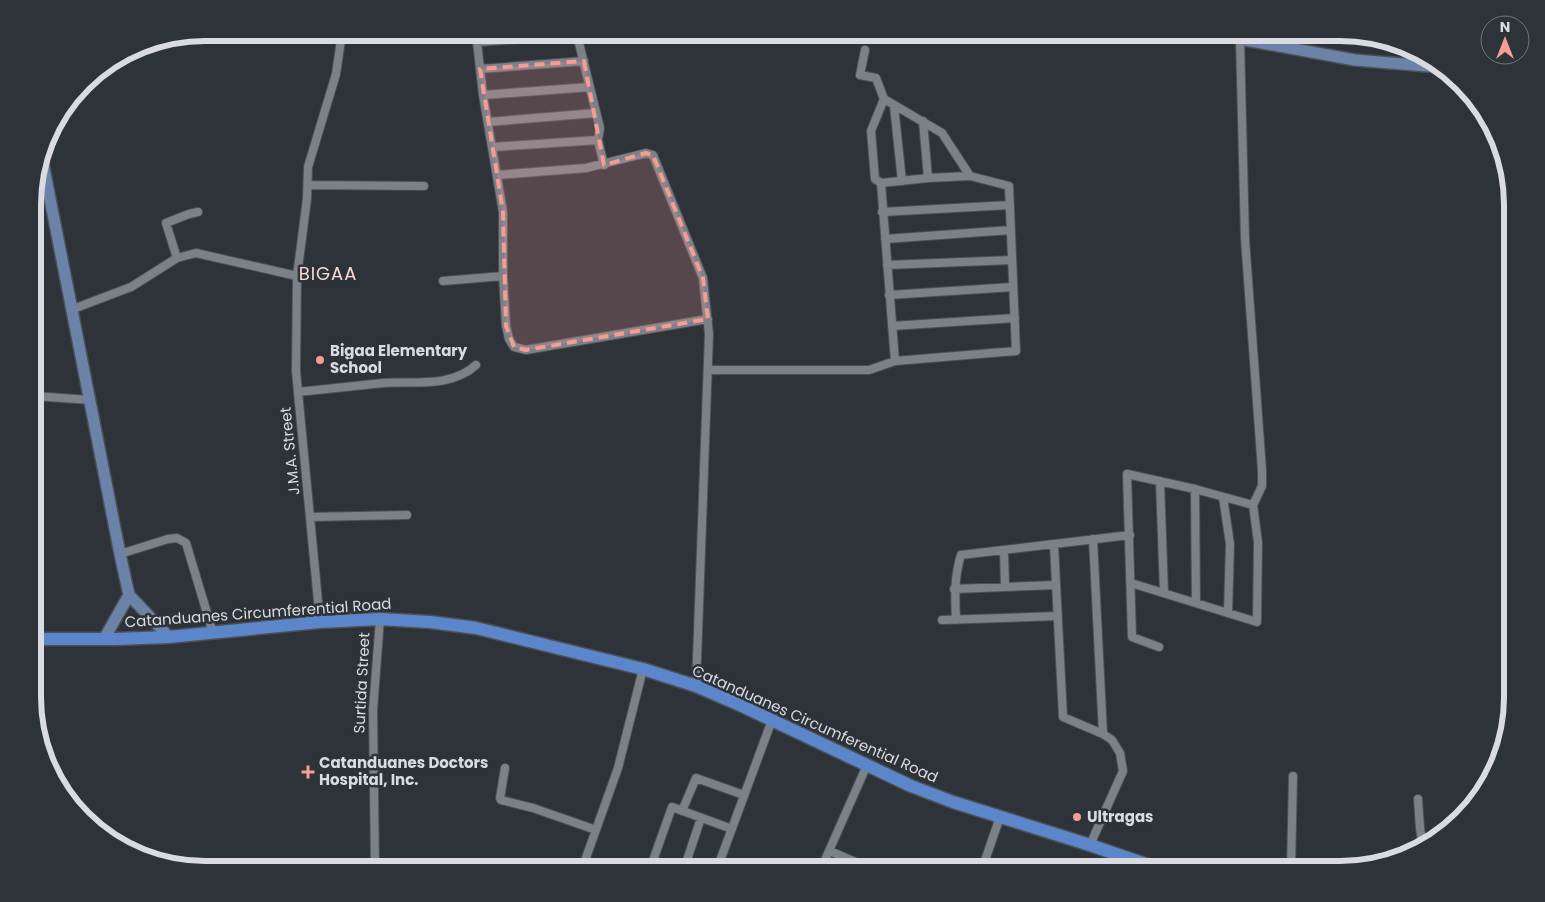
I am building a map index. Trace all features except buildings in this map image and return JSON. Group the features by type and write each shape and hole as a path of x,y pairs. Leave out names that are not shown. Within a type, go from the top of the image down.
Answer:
{"main road":[{"name":"Catanduanes Circumferential Road","path":"41,639 169,637 320,622 380,619 415,620 460,625 642,669 696,686 911,786 953,802 1134,860"}],"street":[{"path":"1131,583 1257,622 1258,542 1252,506 1262,486 1262,470 1245,239 1240,41"},
{"path":"1251,41 1355,60 1425,65"},
{"name":"J.M.A. Street","path":"320,622 298,392 295,340 296,276 307,199 308,167 336,74 341,42"},
{"path":"481,42 477,42 483,95 503,212 503,276 509,340 514,347 526,350 708,319"},
{"path":"579,42 600,128 598,140 604,165"},
{"path":"865,50 860,76 876,78 884,99 942,133 970,176"},
{"path":"480,69 584,61"},
{"path":"483,95 590,87"},
{"path":"884,99 871,130 875,178 880,183 895,360"},
{"path":"894,106 902,181"},
{"path":"488,122 596,113"},
{"path":"923,121 928,178"},
{"path":"493,146 598,140"},
{"path":"497,175 586,168 646,153 653,155 703,278 710,334 696,686"},
{"path":"45,173 129,595 169,637"},
{"path":"708,370 869,370 895,360 1016,351 1009,186 970,176 880,183"},
{"path":"308,185 424,186"},
{"path":"882,212 1010,205"},
{"path":"177,258 166,223 198,212"},
{"path":"885,239 1011,230"},
{"path":"73,309 132,287 177,258 196,254 296,276"},
{"path":"887,265 1012,260"},
{"path":"443,281 503,276"},
{"path":"889,294 1013,287"},
{"path":"892,326 1014,318"},
{"path":"298,392 382,384 438,382 458,376 476,365"},
{"path":"41,396 90,400"},
{"path":"1159,646 1132,637 1130,535 1126,474 1194,489 1252,506"},
{"path":"1160,481 1164,592"},
{"path":"1194,489 1196,603"},
{"path":"1223,497 1230,544 1228,614"},
{"path":"310,517 407,515"},
{"path":"956,620 954,589 956,570 961,555 1130,535"},
{"path":"120,554 168,539 177,538 186,543 213,633"},
{"path":"1093,540 1103,734"},
{"path":"1054,545 1063,717 1103,734 1112,740 1120,753 1123,771 1090,845"},
{"path":"1004,551 1005,587"},
{"path":"954,589 1056,585"},
{"path":"104,639 129,595"},
{"path":"942,620 1058,616"},
{"name":"Surtida Street","path":"375,861 373,690 380,619"},
{"path":"585,861 618,768 642,669"},
{"path":"720,861 772,720"},
{"path":"825,860 867,765"},
{"path":"505,768 500,798 502,800 533,808 596,830"},
{"path":"1291,860 1292,776"},
{"path":"682,811 696,778 744,795"},
{"path":"1418,799 1422,839"},
{"path":"653,861 672,807 732,829"},
{"path":"985,860 1000,817"},
{"path":"687,861 701,818"},
{"path":"830,851 852,860"}],"highlighted area":[{"path":"584,61 604,165 646,153 653,155 703,278 708,319 526,350 514,347 506,326 503,212 480,69"}],"place":[{"name":"Bigaa Elementary School","path":"320,360"},
{"name":"Catanduanes Doctors Hospital, Inc.","path":"308,772"},
{"name":"Ultragas","path":"1077,817"}],"district":[{"name":"BIGAA","path":"328,274"}]}
